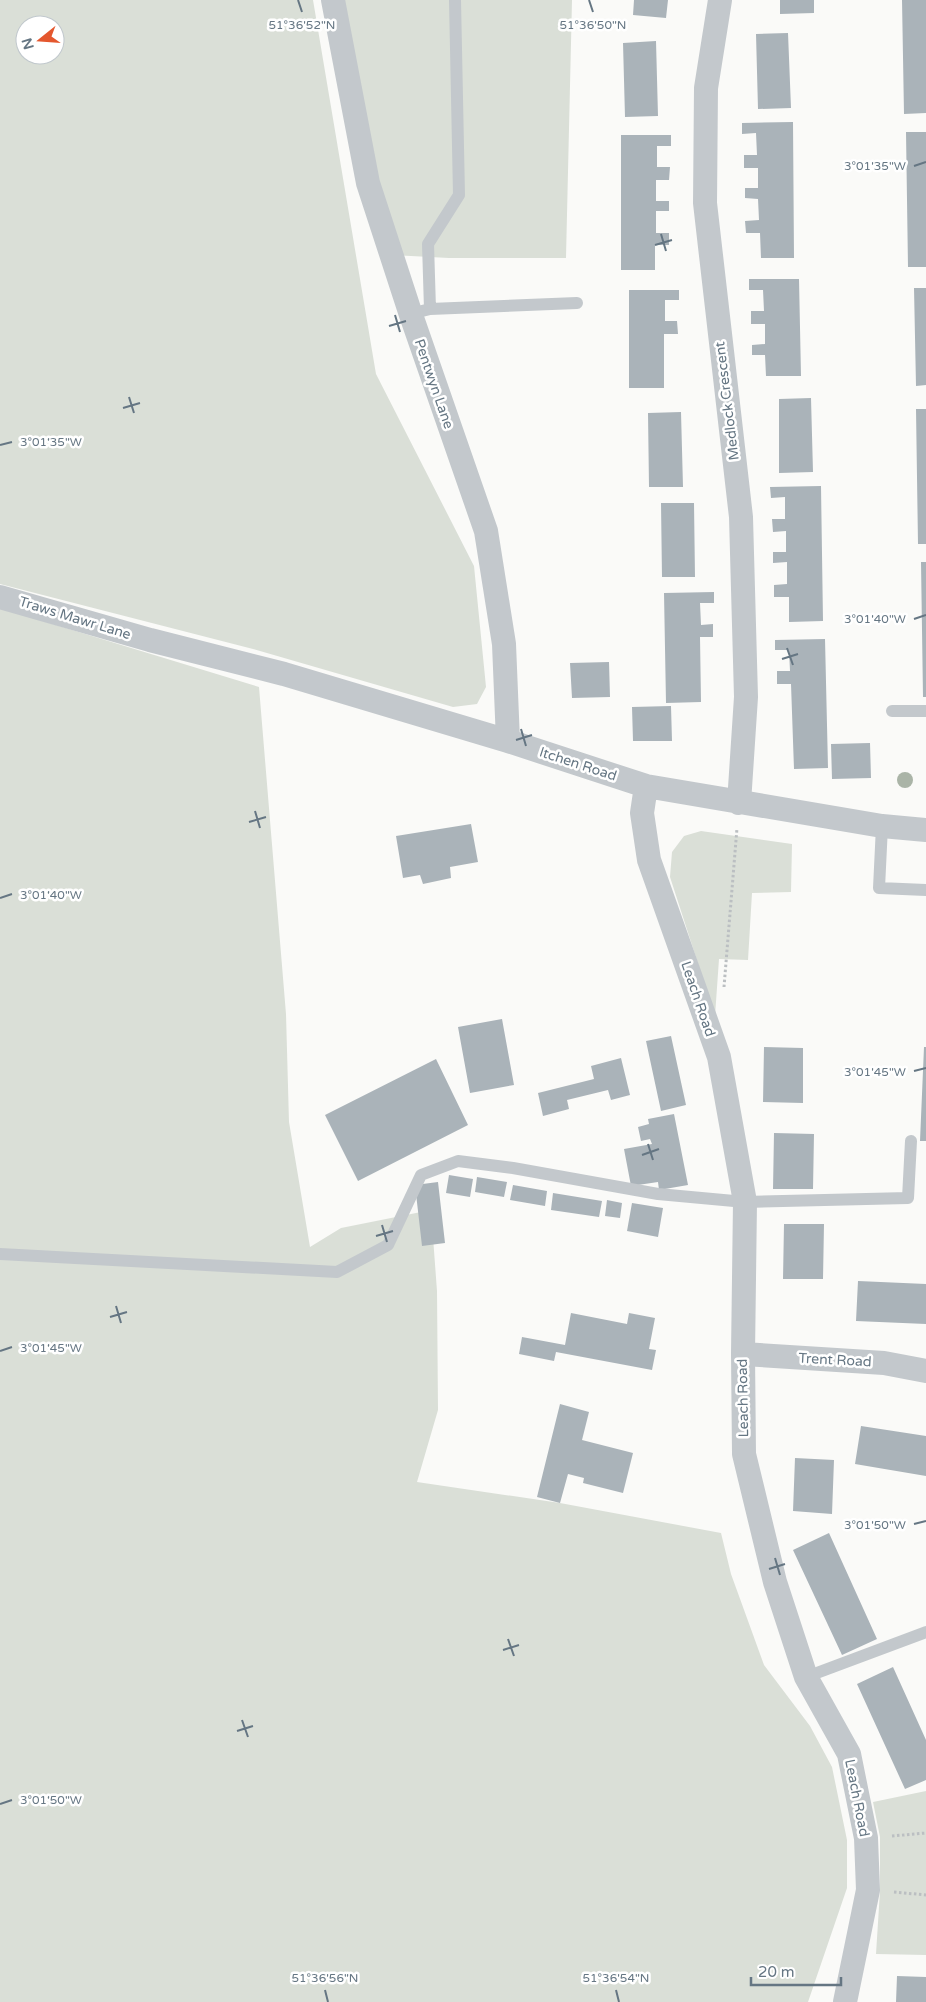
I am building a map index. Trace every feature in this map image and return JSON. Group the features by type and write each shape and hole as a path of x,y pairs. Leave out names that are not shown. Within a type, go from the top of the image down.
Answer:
{"street":[{"name":"Pentwyn Lane","path":"334,0 368,183 420,312 486,532 504,644 508,741"},
{"name":"Medlock Crescent","path":"720,0 706,88 705,203 741,517 746,697 739,803"},
{"name":"Traws Mawr Lane","path":"0,596 150,640"},
{"name":"Itchen Road","path":"150,640 284,674 508,741 646,786 882,826 926,830"},
{"name":"Leach Road","path":"646,786 642,814 649,860 719,1057 745,1202 742,1354 744,1454 775,1582 806,1677 849,1754 866,1838 868,1890 845,2002"},
{"name":"Trent Road","path":"742,1354 884,1363 926,1371"}],"lane":[{"path":"455,0 459,195 428,244 420,312 577,303"},
{"path":"892,711 926,711"},
{"path":"882,826 879,888 926,890"},
{"path":"0,1254 338,1272 388,1245 421,1175 458,1161 513,1168 658,1194 745,1202 908,1198 911,1140"},
{"path":"806,1677 926,1632"}],"path":[{"path":"724,989 739,803"},
{"path":"866,1838 926,1833"}],"shaded area":[{"path":"0,0 313,0 376,374 474,566 486,687 477,704 453,707 253,649 0,584"},
{"path":"333,0 572,0 566,258 449,258 392,255"},
{"path":"0,608 259,687 286,1014 289,1122 310,1247 341,1228 431,1210 437,1291 438,1410 417,1482 560,1503 721,1533 731,1574 764,1665 810,1726 832,1767 847,1840 847,1888 808,2002 0,2002"},
{"path":"701,831 792,844 791,892 752,893 748,960 719,959 715,1016 670,877 672,852 684,836"},
{"path":"926,1791 926,1955 876,1954 880,1891 880,1837 873,1802"}],"building":[{"path":"634,0 668,0 666,18 633,15"},
{"path":"780,0 814,0 814,13 780,14"},
{"path":"902,0 926,0 926,113 904,114"},
{"path":"788,33 791,108 758,109 756,34"},
{"path":"656,41 658,116 625,117 623,43"},
{"path":"793,122 794,258 761,258 760,233 746,233 745,221 759,220 758,199 745,198 745,188 758,188 758,168 744,168 744,155 757,155 756,133 742,134 742,123"},
{"path":"906,132 926,132 926,267 908,267"},
{"path":"621,135 671,135 671,146 657,146 657,167 670,167 669,180 656,180 656,201 669,201 669,211 656,211 656,233 669,233 669,245 655,245 655,270 621,270"},
{"path":"749,279 799,279 801,376 766,376 765,355 752,355 752,345 765,344 765,324 751,324 751,311 764,311 763,290 749,290"},
{"path":"914,288 926,288 926,385 916,386"},
{"path":"629,290 679,290 679,300 665,300 665,321 677,321 678,334 664,334 664,388 629,388"},
{"path":"811,398 813,472 779,473 779,399"},
{"path":"916,409 926,409 926,544 918,544"},
{"path":"681,412 683,487 649,487 648,413"},
{"path":"821,486 823,621 789,622 789,597 774,597 774,585 787,584 787,562 773,563 773,552 786,552 786,531 773,532 772,519 785,519 785,497 771,498 770,487"},
{"path":"661,503 694,503 695,577 662,577"},
{"path":"921,562 926,562 926,697 923,697"},
{"path":"714,592 714,603 700,603 701,625 713,624 713,637 700,637 701,702 666,703 664,593"},
{"path":"825,639 828,768 794,769 791,684 777,684 777,671 790,671 789,650 775,650 775,640"},
{"path":"609,662 610,697 572,698 570,663"},
{"path":"671,706 672,741 633,741 632,707"},
{"path":"870,743 871,778 832,779 831,744"},
{"path":"471,824 478,862 450,867 451,878 423,884 420,875 403,878 396,836"},
{"path":"502,1019 514,1085 470,1093 458,1027"},
{"path":"671,1036 686,1105 661,1111 646,1041"},
{"path":"764,1047 803,1048 803,1103 763,1102"},
{"path":"924,1047 926,1047 926,1141 920,1141"},
{"path":"621,1058 630,1095 611,1100 608,1090 567,1100 569,1109 543,1116 538,1093 594,1079 591,1066"},
{"path":"436,1059 468,1125 358,1181 325,1115"},
{"path":"674,1114 688,1185 659,1190 658,1182 631,1186 624,1149 652,1144 650,1139 641,1141 638,1127 649,1124 648,1119"},
{"path":"774,1133 814,1134 813,1189 773,1189"},
{"path":"449,1175 473,1179 470,1197 446,1193"},
{"path":"477,1177 507,1182 504,1197 475,1192"},
{"path":"438,1182 445,1243 422,1246 415,1185"},
{"path":"513,1185 547,1191 545,1206 510,1200"},
{"path":"553,1193 602,1201 599,1217 551,1210"},
{"path":"607,1200 622,1203 620,1218 605,1216"},
{"path":"632,1203 663,1208 658,1237 627,1231"},
{"path":"784,1224 824,1224 823,1279 783,1279"},
{"path":"858,1281 926,1284 926,1324 856,1321"},
{"path":"571,1313 627,1324 629,1313 655,1318 649,1349 656,1350 652,1370 556,1352 554,1361 519,1354 522,1337 565,1345"},
{"path":"560,1404 589,1412 582,1440 633,1453 623,1493 583,1483 584,1478 568,1474 560,1503 537,1497"},
{"path":"861,1426 926,1436 926,1476 855,1464"},
{"path":"795,1458 834,1460 832,1514 793,1511"},
{"path":"829,1533 877,1639 842,1655 793,1550"},
{"path":"893,1667 926,1740 926,1780 905,1789 857,1684"},
{"path":"897,1976 926,1977 926,2002 896,2002"}]}
